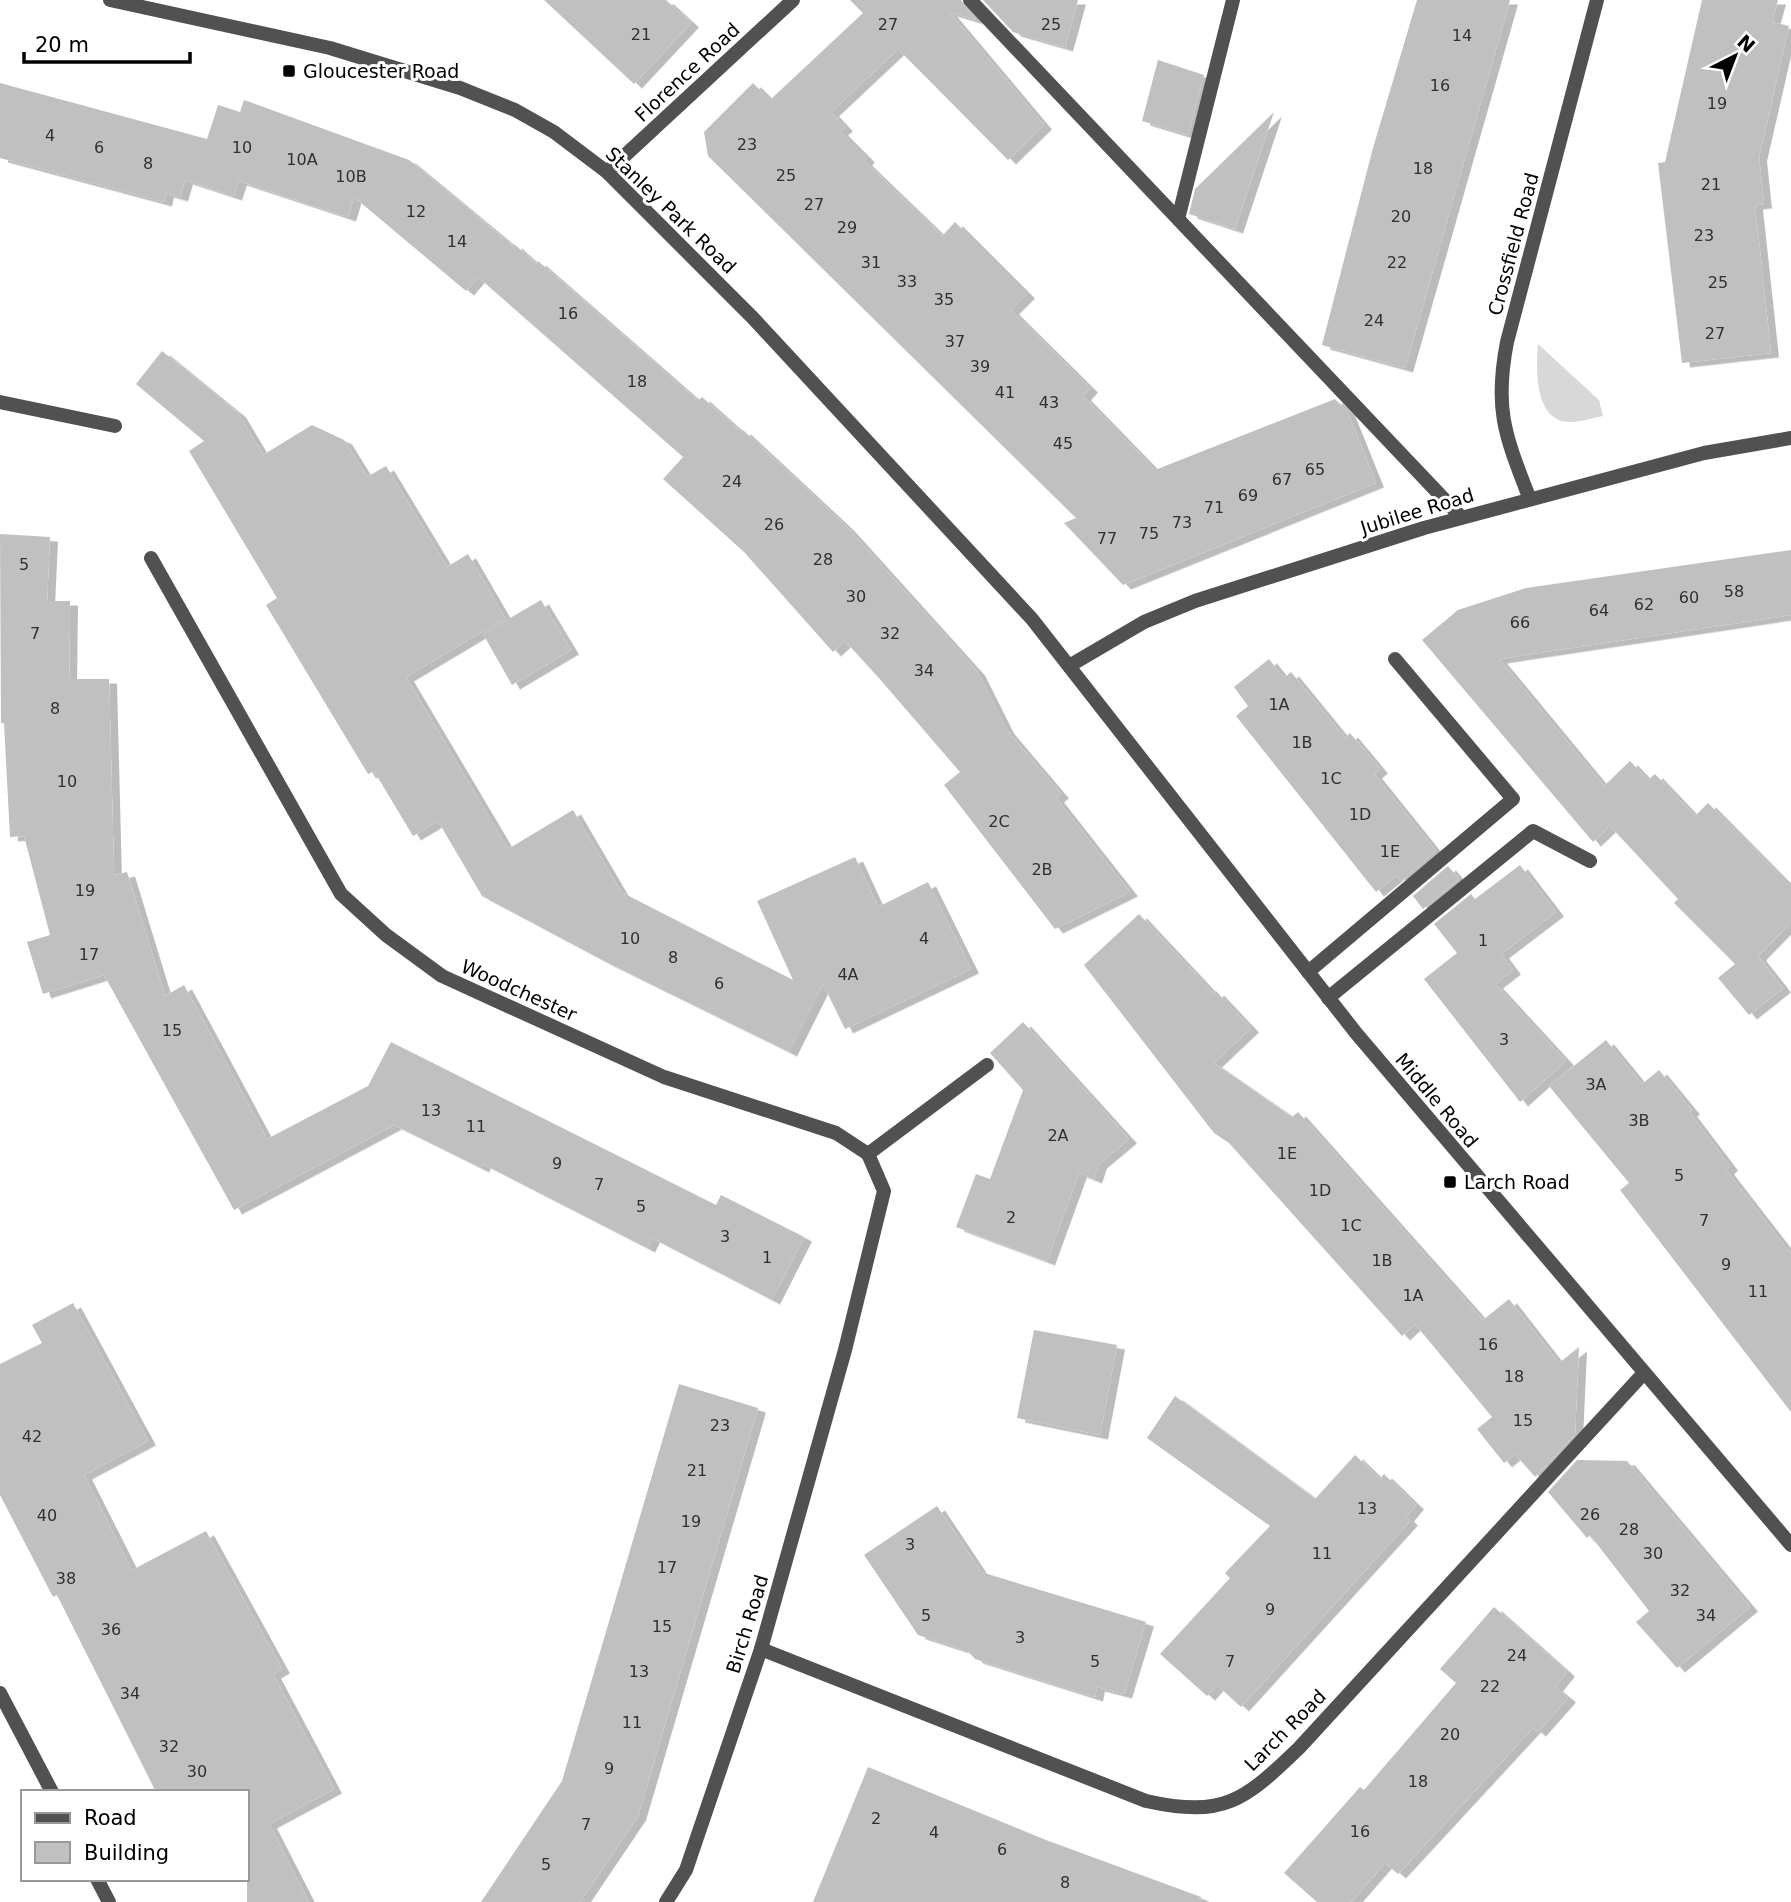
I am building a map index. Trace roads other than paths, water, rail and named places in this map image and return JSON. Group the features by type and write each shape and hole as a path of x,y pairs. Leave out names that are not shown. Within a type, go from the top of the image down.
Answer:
{"street":[{"name":"Stanley Park Road","path":"110,0 330,48 460,88 515,110 554,132 607,172 762,328 1031,619 1069,666"},
{"name":"Florence Road","path":"607,172 793,0"},
{"path":"970,0 1461,517"},
{"path":"1178,219 1233,0"},
{"name":"Crossfield Road","path":"1529,497 1511,451 1501,411 1499,381 1597,0"},
{"path":"0,402 115,426"},
{"name":"Jubilee Road","path":"1069,666 1143,622 1195,601 1461,517 1529,497 1736,445 1791,438"},
{"name":"Woodchester","path":"151,558 341,894 386,935 442,976 664,1077 836,1133 868,1154"},
{"path":"1308,972 1513,799 1395,659"},
{"name":"Middle Road","path":"1069,666 1328,998 1643,1374 1791,1545"},
{"path":"1328,998 1533,831 1591,861"},
{"path":"868,1154 987,1065"},
{"name":"Birch Road","path":"666,1902 686,1870 761,1650 845,1350 884,1191 868,1154"},
{"name":"Larch Road","path":"761,1650 1146,1801 1199,1810 1227,1804 1273,1772 1299,1748 1643,1374"},
{"path":"0,1693 51,1790"},
{"path":"98,1881 109,1902"}],"place":[{"name":"Gloucester Road","path":"289,71"},
{"name":"Larch Road","path":"1450,1182"}]}
